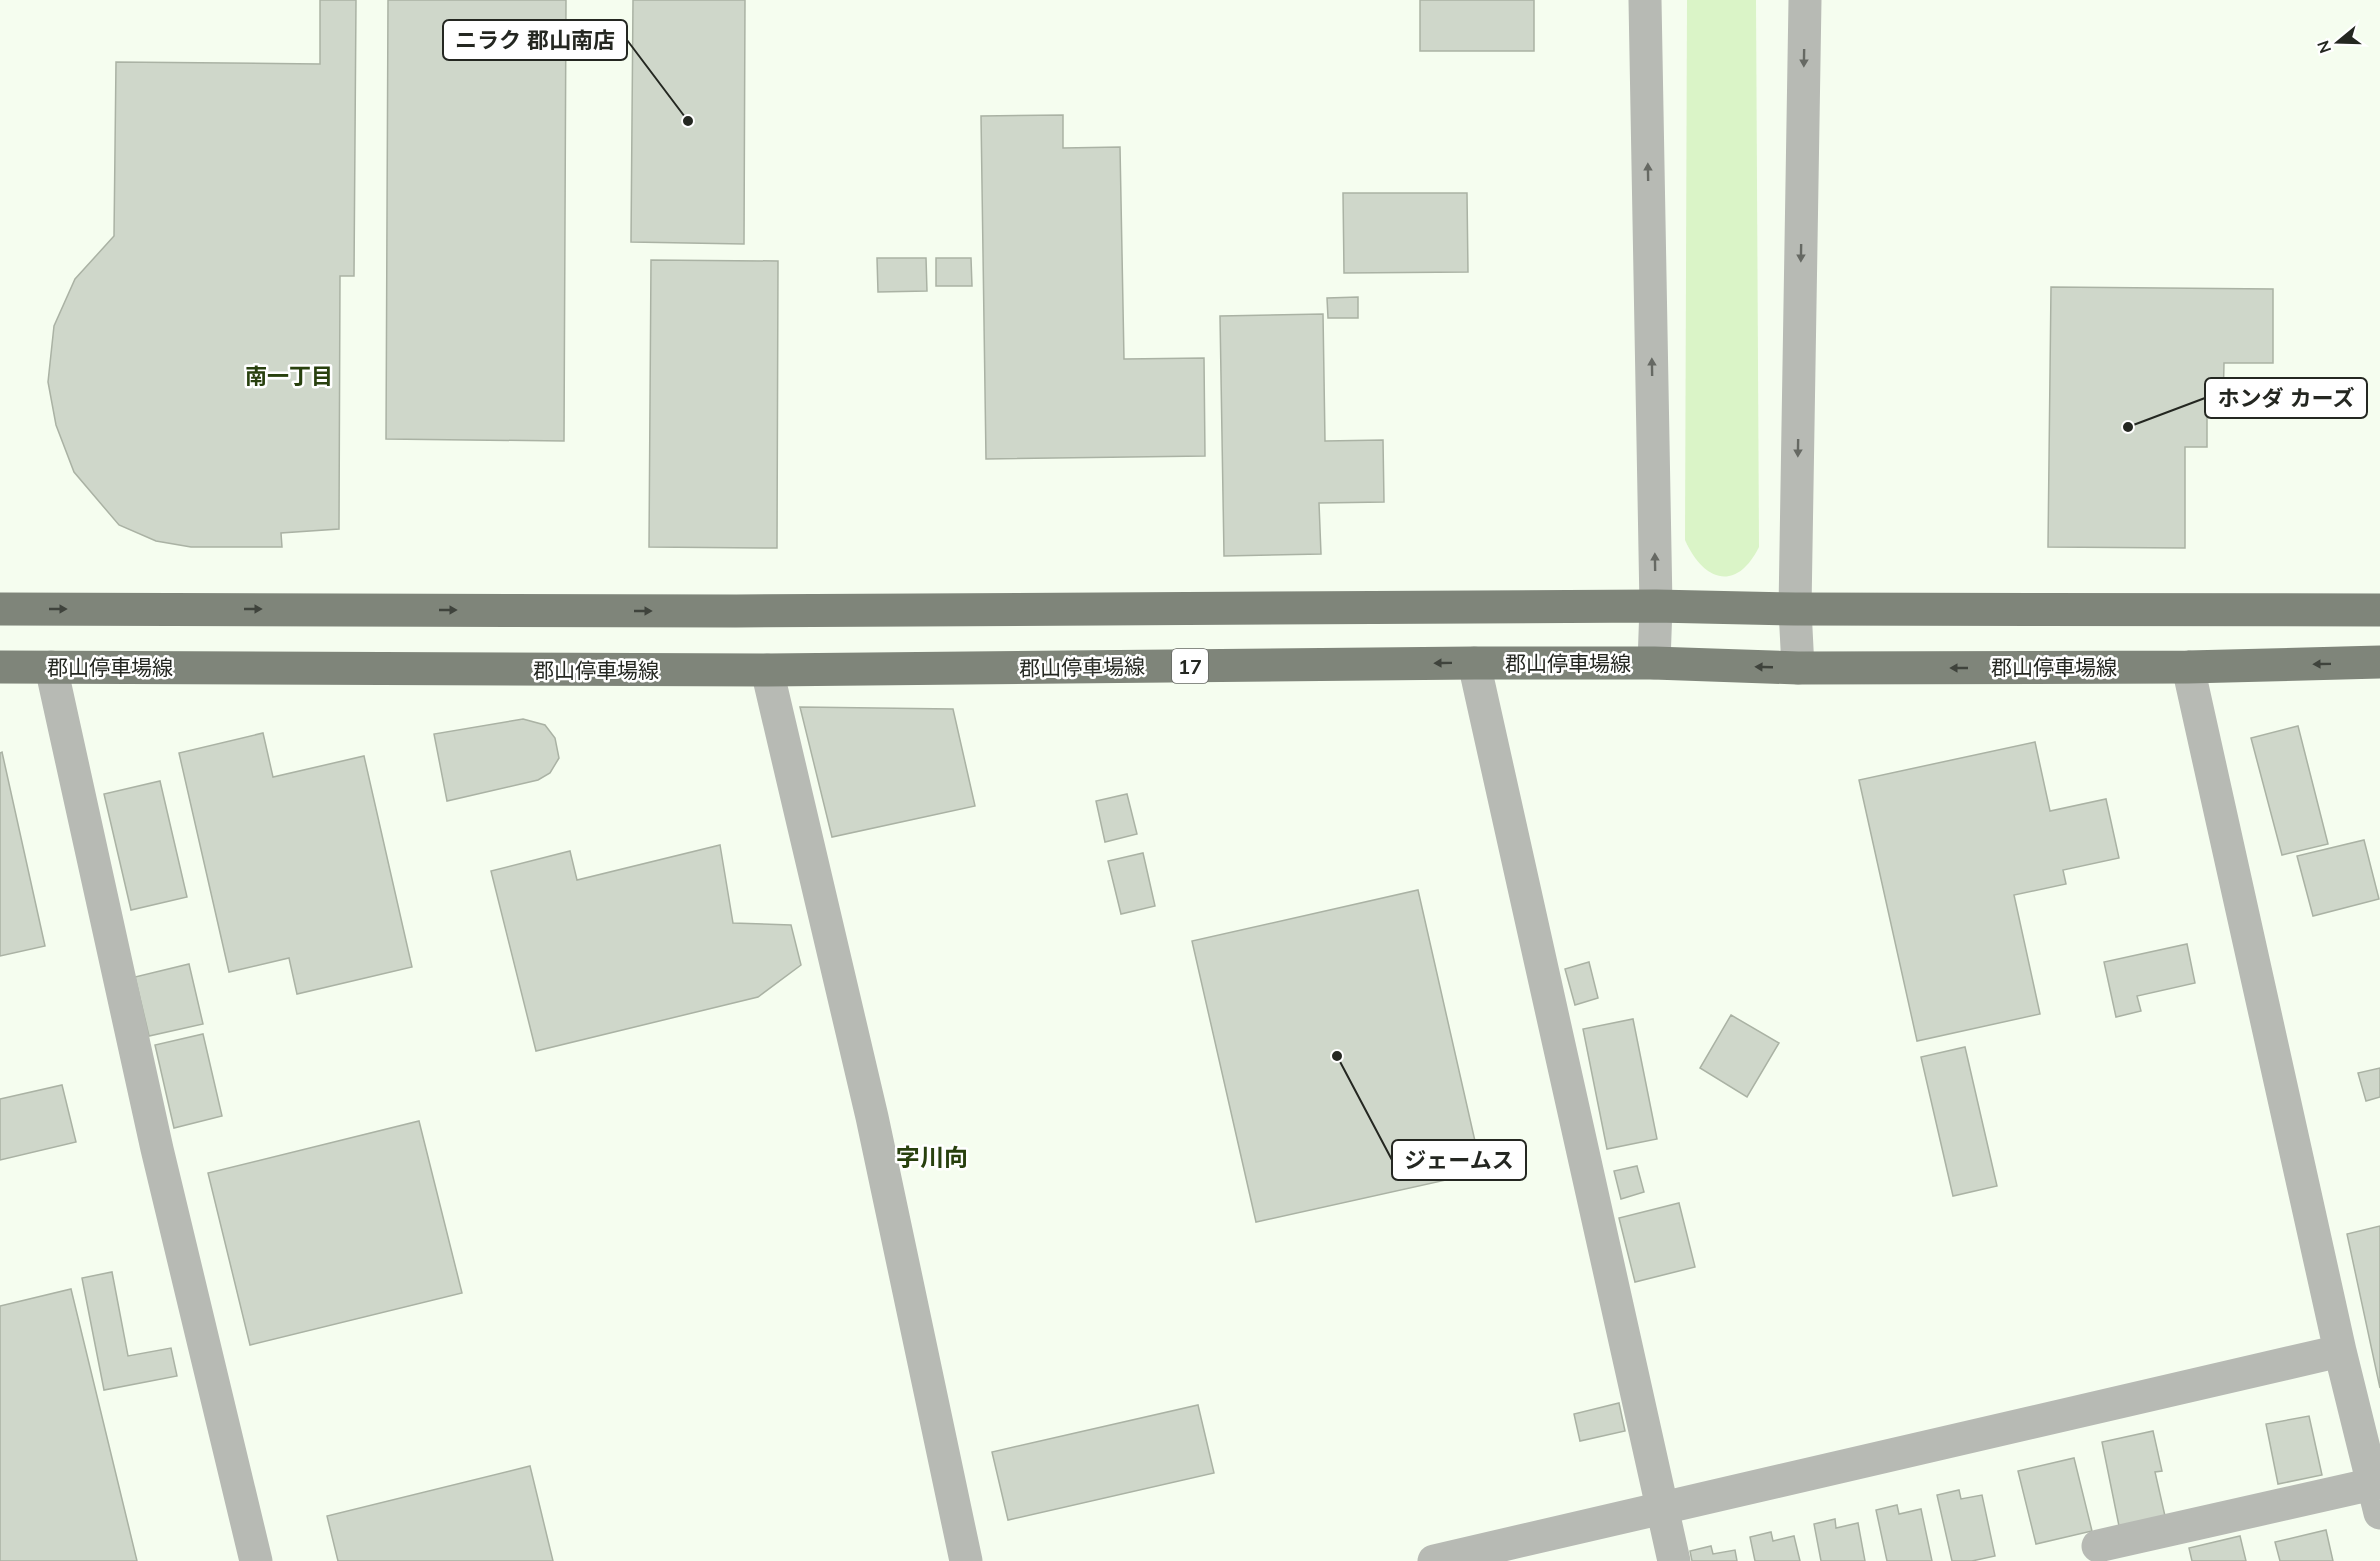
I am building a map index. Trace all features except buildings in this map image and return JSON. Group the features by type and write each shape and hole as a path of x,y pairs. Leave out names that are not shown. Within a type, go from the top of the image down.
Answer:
{"main road":[{"path":"0,609 736,611 1656,606 1795,609 2380,610"},
{"name":"郡山停車場線","path":"0,667 767,670 1654,663 1798,668 2188,667 2380,662"}],"street":[{"path":"1645,0 1656,606 1654,663"},
{"path":"1798,668 1795,609 1805,0"},
{"path":"1474,663 1674,1561"},
{"path":"51,667 157,1149 256,1561"},
{"path":"2098,1545 2376,1499 2340,1351 2188,667"},
{"path":"767,670 872,1117 966,1561"},
{"path":"1434,1561 2340,1351"}],"green space":[{"path":"1687,0 1756,0 1759,547 1750,562 1730,576 1720,576 1701,565 1685,540"}],"place":[{"name":"ニラク 郡山南店","path":"688,121"},
{"name":"ホンダ カーズ","path":"2128,427"},
{"name":"ジェームス","path":"1337,1056"}],"district":[{"name":"南一丁目","path":"289,376"},
{"name":"字川向","path":"932,1157"}]}
